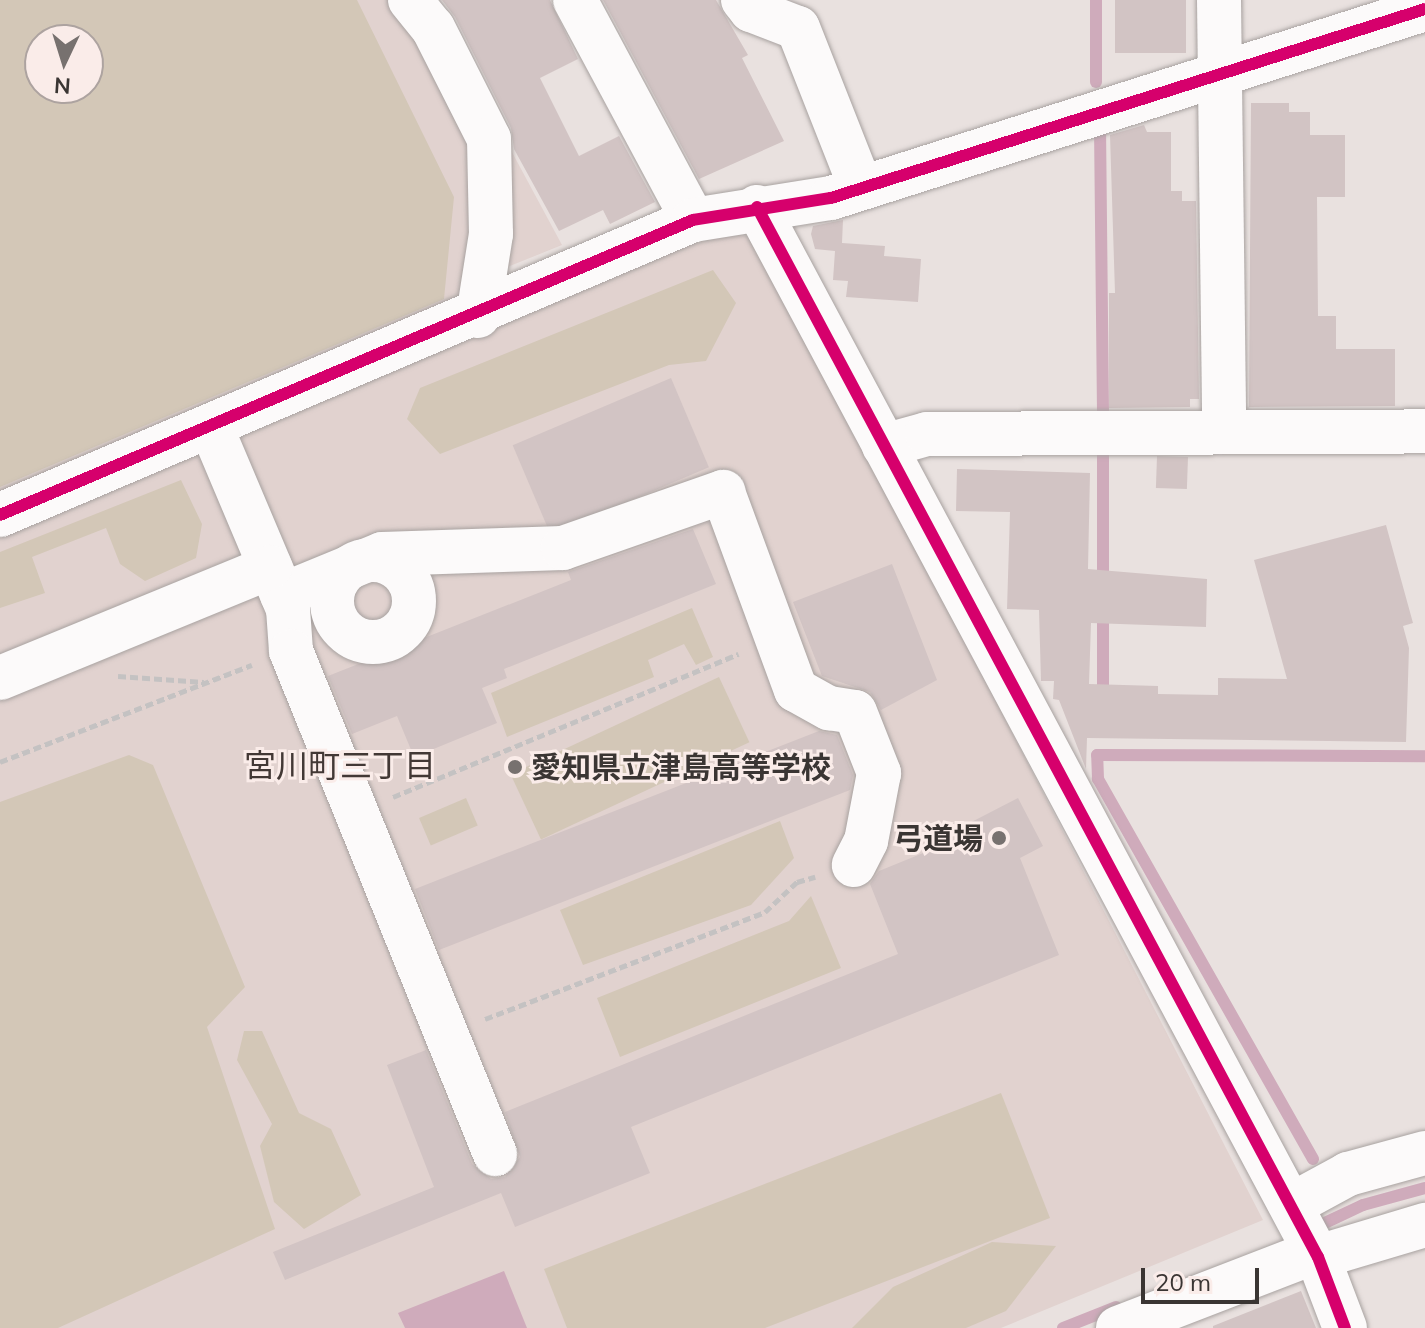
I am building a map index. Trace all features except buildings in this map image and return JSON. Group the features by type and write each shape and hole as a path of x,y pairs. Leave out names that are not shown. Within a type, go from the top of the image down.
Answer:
{"street":[{"path":"410,0 433,28 489,139 491,234 478,316"},
{"path":"575,0 693,220"},
{"path":"743,0 751,10 798,28 861,188"},
{"path":"1219,0 1224,432"},
{"path":"0,515 478,316 693,220 757,207 831,198 1425,9"},
{"path":"757,207 1307,1235 1345,1328"},
{"path":"212,429 276,581 291,651 495,1154"},
{"path":"884,446 927,434 1425,431"},
{"path":"0,678 276,581 382,554 563,548 723,492 796,690 829,708 855,712 879,773 866,841 854,865"},
{"path":"1307,1235 1348,1174 1425,1153"},
{"path":"1118,1328 1307,1235 1425,1225"}],"path":[{"path":"356,812 777,639"},
{"path":"0,762 291,651"},
{"path":"446,1033 765,912 797,882 854,865"}],"shaded area":[{"name":"愛知県立津島高等学校","path":"0,0 422,0 449,35 562,245 495,272 509,313 713,232 757,237 1263,1220 1001,1328 0,1328"},
{"path":"0,0 357,0 454,197 444,299 0,487"},
{"path":"713,270 736,303 706,361 669,365 440,454 407,419 420,388"},
{"path":"181,480 202,524 196,558 145,581 120,564 106,528 32,557 45,593 0,608 0,552"},
{"path":"692,608 713,657 696,665 684,644 648,660 654,677 507,737 491,693"},
{"path":"719,677 749,742 541,839 511,774"},
{"path":"129,755 153,765 245,987 207,1027 275,1229 58,1328 0,1328 0,802"},
{"path":"466,798 478,826 431,846 419,818"},
{"path":"780,821 794,858 751,905 583,965 560,910"},
{"path":"811,896 841,968 620,1057 597,998 789,921"},
{"path":"244,1031 262,1031 299,1113 331,1129 361,1195 304,1229 274,1202 260,1146 272,1124 237,1060"},
{"path":"1001,1093 1050,1218 765,1328 567,1328 544,1269"},
{"path":"992,1242 1056,1246 1006,1311 966,1328 852,1328 893,1287"},
{"path":"504,1271 527,1328 405,1328 398,1313"}],"waterway":[{"path":"1096,0 1096,82"},
{"path":"1100,126 1103,417"},
{"path":"1103,449 1103,584"},
{"path":"1103,610 1103,700"},
{"path":"1313,1159 1098,779 1097,755 1425,756"},
{"path":"1312,1229 1363,1205 1425,1188"},
{"path":"1063,1328 1116,1307"}],"cycle path":[{"path":"0,515 693,220 831,198 1425,9"},
{"path":"757,207 1318,1257 1345,1328"}],"place":[{"name":"愛知県立津島高等学校","path":"515,767"},
{"name":"弓道場","path":"999,838"}],"district":[{"name":"宮川町三丁目","path":"340,765"}]}
